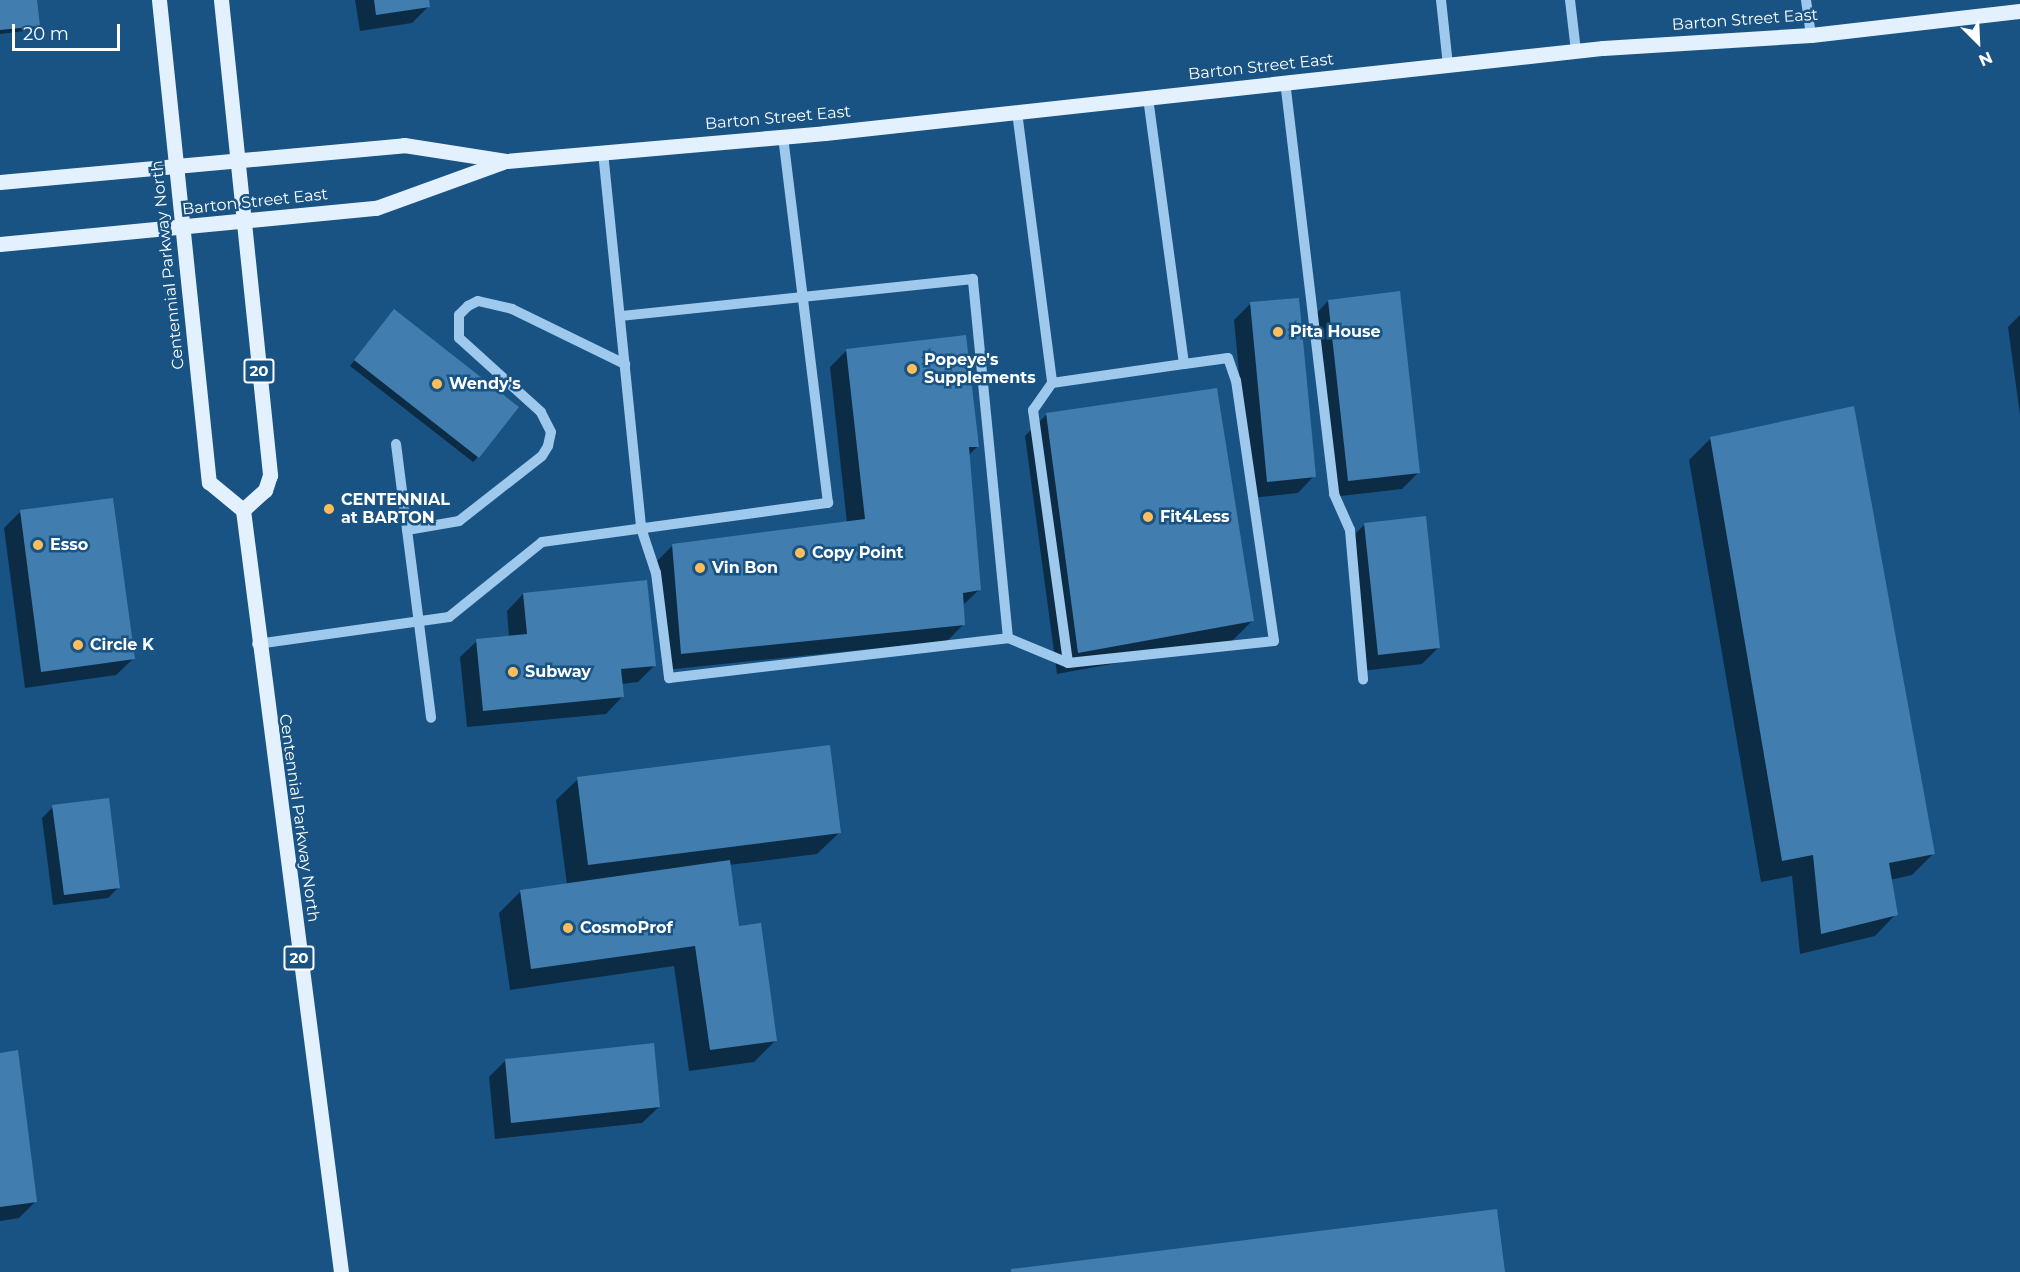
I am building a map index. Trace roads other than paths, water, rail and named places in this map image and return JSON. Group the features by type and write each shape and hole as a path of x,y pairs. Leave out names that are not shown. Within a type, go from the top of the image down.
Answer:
{"main road":[{"name":"Centennial Parkway North","path":"159,0 209,482 243,510 257,644 341,1272"},
{"name":"20","path":"221,0 270,475 265,490 243,510"},
{"name":"Barton Street East","path":"0,182 404,145 506,161 603,153 1017,112 1576,51 1812,34 2020,12"},
{"name":"Barton Street East","path":"0,244 376,208 506,161"}],"lane":[{"path":"1441,0 1448,65"},
{"path":"1570,0 1576,51"},
{"path":"1806,0 1812,34"},
{"path":"1285,81 1334,494 1350,530 1363,679"},
{"path":"1148,98 1184,364"},
{"path":"1017,112 1052,382 1033,410 1068,663"},
{"path":"257,644 449,617 542,542 828,503 783,136"},
{"path":"603,153 641,528 656,573 669,678 1008,638 1068,663 1274,641 1236,381 1228,358 1052,382"},
{"path":"620,316 973,279 1008,638"},
{"path":"407,530 459,521 542,456 548,446 551,432 541,412 459,338 459,315 468,306 478,301 512,309 625,364"},
{"path":"396,444 431,718"}],"place":[{"name":"Pita House","path":"1278,332"},
{"name":"Popeye's Supplements","path":"912,369"},
{"name":"Wendy's","path":"437,384"},
{"name":"CENTENNIAL at BARTON","path":"329,509"},
{"name":"Fit4Less","path":"1148,517"},
{"name":"Esso","path":"38,545"},
{"name":"Copy Point","path":"800,553"},
{"name":"Vin Bon","path":"700,568"},
{"name":"Circle K","path":"78,645"},
{"name":"Subway","path":"513,672"},
{"name":"CosmoProf","path":"568,928"}]}
